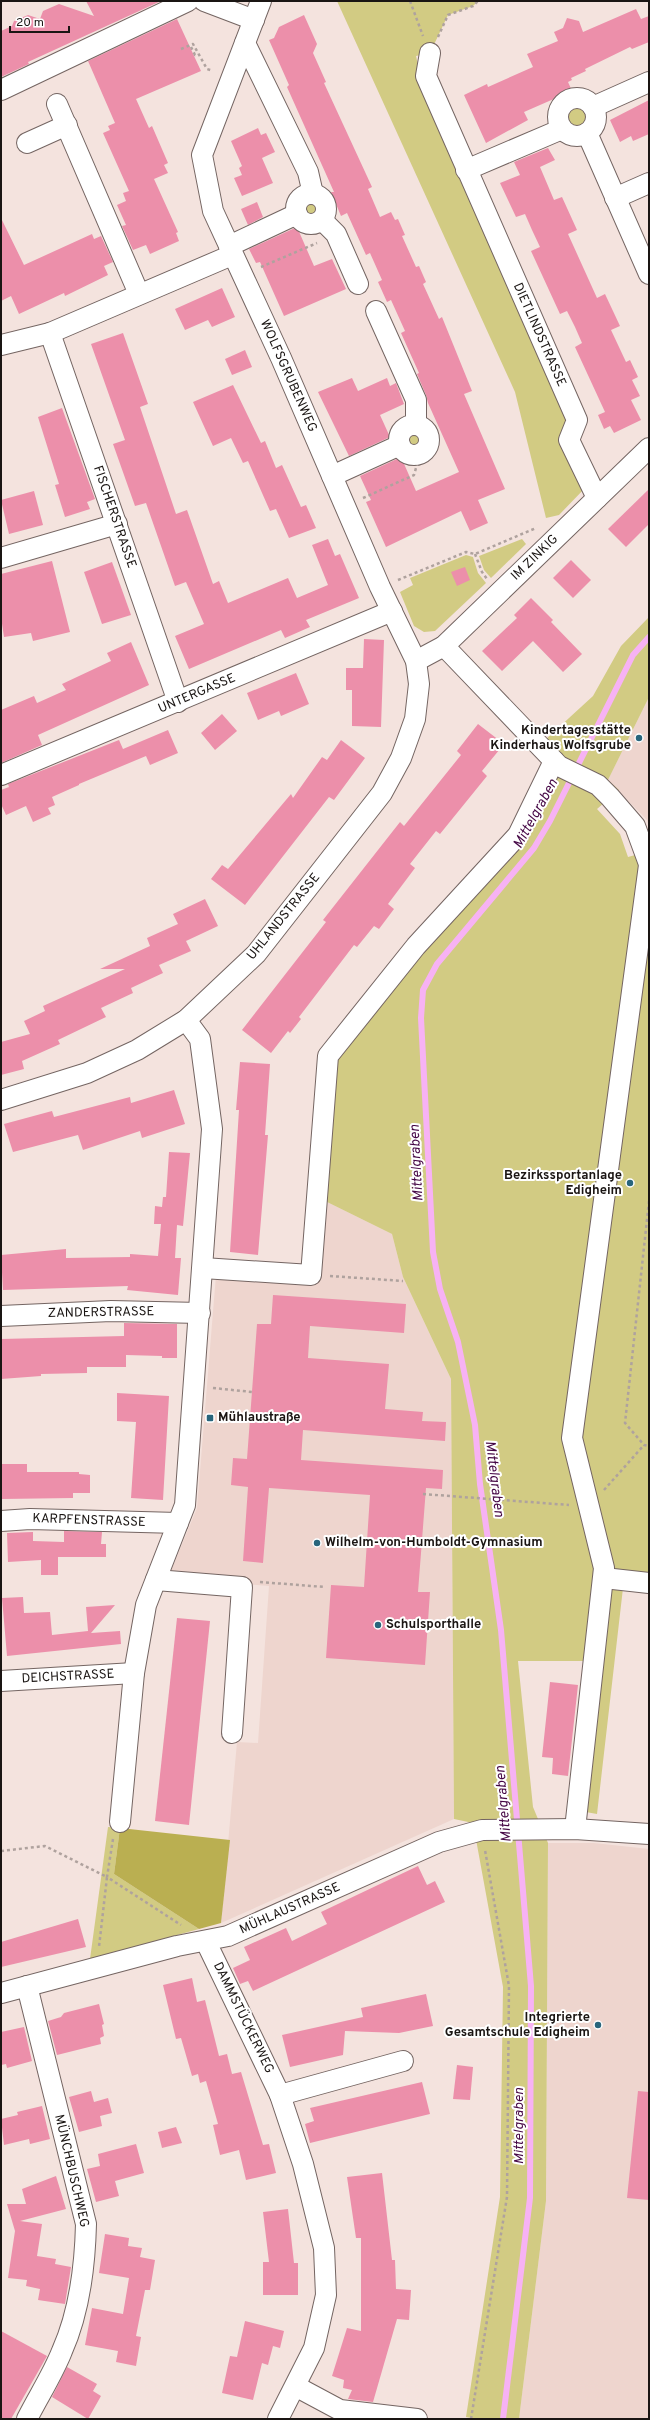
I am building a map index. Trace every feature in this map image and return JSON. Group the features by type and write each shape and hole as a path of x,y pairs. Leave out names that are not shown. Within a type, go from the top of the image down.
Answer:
{"street":[{"path":"1,90 188,1"},
{"path":"204,1 254,20"},
{"name":"WOLFSGRUBENWEG","path":"262,1 230,79 202,155 213,211 380,587 416,661"},
{"path":"245,43 308,172 314,194"},
{"name":"DIETLINDSTRASSE","path":"430,53 426,76 576,420 569,440 597,498"},
{"path":"593,107 649,82"},
{"path":"578,98 589,102 593,107 596,122 587,134 571,136 562,129 558,118 562,106 566,102 578,98"},
{"path":"57,104 139,294"},
{"path":"27,143 67,125"},
{"path":"466,170 562,129"},
{"path":"587,134 649,274"},
{"path":"615,198 649,183"},
{"path":"308,194 314,194 322,198 326,206 322,220 313,224 308,224 297,214 297,204 300,199 308,194"},
{"path":"1,345 50,333 139,294 230,250 297,214"},
{"path":"322,220 336,234 358,284"},
{"path":"376,311 416,400 416,425"},
{"name":"FISCHERSTRASSE","path":"50,333 178,702"},
{"path":"411,425 416,425 425,429 430,438 428,448 420,454 410,455 400,445 403,430 411,425"},
{"path":"332,476 400,445"},
{"name":"IM ZINKIG","path":"416,661 444,646 649,448"},
{"path":"1,558 117,524"},
{"name":"UNTERGASSE","path":"1,775 392,611"},
{"path":"444,646 557,763 598,785 636,826 649,865 572,1438 590,1506 604,1568 575,1828"},
{"name":"UHLANDSTRASSE","path":"1,1100 87,1073 137,1050 186,1020 256,954 382,793 401,758 415,719 419,684 416,661"},
{"path":"203,1268 311,1275 328,1056 416,946 518,835 557,763"},
{"path":"120,1822 134,1674 146,1605 185,1505 200,1313 212,1129 200,1039 186,1020"},
{"name":"ZANDERSTRASSE","path":"1,1316 111,1311 200,1313"},
{"name":"KARPFENSTRASSE","path":"1,1520 30,1519 178,1524"},
{"path":"604,1578 649,1583"},
{"path":"156,1580 242,1586 232,1733"},
{"name":"DEICHSTRASSE","path":"1,1681 134,1674"},
{"name":"MÜHLAUSTRASSE","path":"1,1993 177,1946 206,1942 236,1933 439,1842 490,1830 575,1828 649,1834"},
{"name":"DAMMSTÜCKERWEG","path":"206,1942 280,2095 304,2164 324,2248 326,2295 314,2348 278,2419"},
{"name":"MÜNCHBUSCHWEG","path":"27,1986 86,2224 82,2268 70,2331 62,2352 27,2419"},
{"path":"280,2095 403,2062"},
{"path":"296,2386 340,2410 417,2419"}],"path":[{"path":"410,1 430,53"},
{"path":"430,53 448,15 473,6 478,1"},
{"path":"181,49 193,44 207,69 230,79"},
{"path":"191,47 195,56 198,54"},
{"path":"242,276 306,247"},
{"path":"345,507 414,475 420,454"},
{"path":"380,587 466,552 476,554 546,524 562,531"},
{"path":"476,554 482,572 500,593"},
{"path":"649,1202 625,1423 644,1445 649,1446"},
{"path":"311,1275 403,1281"},
{"path":"194,1386 252,1392"},
{"path":"424,1494 474,1499 590,1506 644,1445"},
{"path":"242,1586 246,1581 325,1587"},
{"path":"97,1967 106,1877 114,1831 120,1822"},
{"path":"471,2419 507,2197 509,1986 490,1830"},
{"path":"1,1851 45,1846 106,1877 206,1942"}],"shaded area":[{"path":"337,1 478,1 473,6 448,15 430,53 416,56 419,69 571,419 586,487 559,515 546,518 515,392"},
{"path":"573,98 581,98 588,101 593,106 596,117 593,128 588,133 581,136 573,136 566,133 561,128 558,121 558,113 561,106 566,101"},
{"path":"311,194 317,195 325,203 325,215 317,223 311,224 305,223 297,215 296,209 297,203 305,195"},
{"path":"415,425 421,426 429,434 429,446 421,454 415,455 409,454 401,446 400,440 401,434 409,426"},
{"path":"522,539 526,544 491,578 484,570 479,556"},
{"path":"466,555 473,557 478,573 486,583 435,631 424,632 414,626 400,592 413,585 410,578"},
{"path":"649,617 649,697 608,780 619,790 597,809 620,834 628,857 646,852 649,928 649,1588 623,1588 597,1814 569,1809 587,1661 518,1661 533,1807 548,1843 546,2201 519,2419 476,2419 466,2417 500,2197 503,1987 473,1823 454,1819 451,1379 403,1277 392,1234 323,1200 333,1061 421,950 562,759 545,740 593,696 621,646"},
{"name":"Kindertagesstätte Kinderhaus Wolfsgrube","path":"649,697 649,826 647,820 608,780"},
{"name":"Wilhelm-von-Humboldt-Gymnasium","path":"323,1200 392,1234 403,1277 451,1379 454,1819 221,1923 237,1742 258,1743 269,1586 168,1578 197,1508 216,1275 317,1282"},
{"path":"108,1827 120,1828 114,1874 199,1929 90,1959"},
{"path":"120,1828 230,1840 221,1923 199,1929 114,1874"},
{"name":"Integrierte Gesamtschule Edigheim","path":"548,1843 594,1843 649,1849 649,2419 519,2419 546,2201"}],"building":[{"path":"86,1 161,1 28,62 29,64 1,77 1,31 12,26 14,21 28,15 40,19 43,11 59,4 94,16"},
{"path":"636,9 641,19 649,16 649,42 632,49 630,47 585,69 586,71 571,78 572,80 568,82 573,93 557,101 556,98 524,112 528,120 486,143 464,95 487,84 488,87 533,67 527,54 558,41 554,32 563,28 567,18 579,21 583,32"},
{"path":"304,15 317,44 313,53 326,82 324,83 372,187 368,189 380,217 391,212 395,220 398,219 405,235 402,236 416,267 419,266 426,282 423,284 439,319 442,317 472,391 464,394 505,489 478,500 488,523 470,531 461,511 386,547 366,502 371,500 360,476 401,457 416,491 459,472 428,403 417,374 419,373 401,333 405,331 391,300 387,302 378,282 382,280 370,253 366,255 347,213 341,216 331,192 334,192 287,87 289,85 269,40 274,38 279,27"},
{"path":"177,19 201,71 136,99 149,128 152,126 168,163 164,165 168,173 154,179 178,232 176,233 179,241 150,254 146,245 133,250 122,226 126,225 117,205 126,201 123,193 129,191 103,133 110,130 108,126 115,123 88,61"},
{"path":"649,100 649,134 633,141 631,136 620,142 610,120"},
{"path":"258,128 261,135 266,133 275,152 262,158 273,183 242,196 234,178 242,175 239,168 242,166 231,141"},
{"path":"548,148 555,160 540,167 554,200 562,197 577,230 568,234 597,298 605,294 620,326 611,330 626,362 630,360 638,377 632,380 640,396 631,400 641,420 614,433 610,426 604,429 598,415 605,412 575,347 582,343 575,327 567,311 560,314 531,251 540,247 525,214 516,217 500,183 520,175 514,162"},
{"path":"257,202 263,217 248,225 241,209"},
{"path":"1,218 24,265 92,234 94,239 101,236 113,262 104,266 108,275 65,296 64,293 19,314 11,296 1,301"},
{"path":"297,227 314,266 332,259 346,289 284,316 260,262 256,263 249,249"},
{"path":"222,288 235,317 212,327 208,320 185,330 175,309"},
{"path":"123,333 148,404 140,407 176,514 187,510 213,584 219,581 228,603 288,578 297,598 328,585 312,545 328,539 335,556 340,554 359,598 306,620 310,627 285,638 281,630 189,669 175,636 204,624 186,582 175,586 146,503 135,506 113,444 125,440 91,344"},
{"path":"245,350 252,367 232,375 225,359"},
{"path":"352,378 358,391 387,378 390,386 396,383 404,404 380,415 390,437 349,456 318,392"},
{"path":"233,385 261,443 265,441 276,468 282,465 301,507 306,505 316,528 289,538 276,509 270,511 248,461 243,463 231,438 213,446 193,402"},
{"path":"62,408 95,499 87,502 90,509 65,517 55,485 59,484 38,417"},
{"path":"649,489 649,524 626,547 608,529"},
{"path":"34,491 43,525 9,534 1,500"},
{"path":"571,560 591,580 573,598 553,578"},
{"path":"52,561 70,632 33,641 31,633 4,637 1,617 1,574"},
{"path":"112,562 131,615 102,624 84,572"},
{"path":"465,567 470,580 457,586 451,572"},
{"path":"531,598 553,620 551,622 582,654 563,672 533,641 502,671 482,651 517,618 514,615"},
{"path":"364,639 384,640 381,727 352,726 352,690 346,690 346,668 363,668"},
{"path":"131,642 149,685 38,735 42,745 1,763 1,710 34,696 37,703 66,690 62,684 111,661 107,653"},
{"path":"296,673 309,704 281,716 279,711 258,720 247,693"},
{"path":"222,714 237,731 215,750 201,733"},
{"path":"478,724 504,744 482,771 487,776 440,834 436,831 410,864 415,868 388,904 394,909 379,929 374,926 357,947 354,945 299,1017 301,1019 290,1033 288,1031 271,1053 242,1030 326,922 323,920 400,822 404,826 461,755 457,751"},
{"path":"168,730 178,753 150,765 146,756 79,784 52,797 55,805 48,808 51,814 33,822 26,806 6,815 1,804 1,790 9,787 8,784 119,740 123,749"},
{"path":"341,740 365,758 334,800 329,797 245,905 211,879 222,865 228,869 291,794 293,798 322,757 327,760"},
{"path":"205,899 218,926 186,941 191,951 159,965 163,973 131,988 133,993 101,1008 106,1017 58,1040 60,1044 22,1061 24,1069 1,1075 1,1042 30,1034 24,1021 45,1011 43,1006 125,969 100,969 150,946 147,938 178,924 173,914"},
{"path":"240,1062 270,1064 265,1135 268,1135 258,1255 230,1252 239,1110 236,1110"},
{"path":"174,1090 185,1124 142,1138 140,1131 83,1150 78,1135 13,1152 4,1124 52,1111 54,1117 130,1097 131,1103"},
{"path":"169,1152 190,1153 183,1226 177,1225 175,1258 181,1258 178,1295 127,1290 128,1286 3,1290 1,1255 66,1249 66,1258 130,1257 130,1254 158,1256 161,1224 154,1224 155,1206 162,1207 163,1197 166,1197"},
{"path":"273,1295 406,1304 404,1333 310,1326 308,1358 389,1364 385,1409 423,1412 422,1421 446,1422 445,1441 303,1430 301,1460 443,1470 442,1489 426,1488 418,1592 430,1592 425,1665 326,1658 331,1585 364,1587 370,1495 269,1488 263,1563 243,1561 248,1487 231,1485 233,1458 247,1459 257,1324 271,1324"},
{"path":"124,1323 177,1324 177,1358 126,1355 126,1367 87,1367 87,1373 41,1374 41,1376 1,1379 1,1339 124,1336"},
{"path":"117,1393 169,1396 163,1500 131,1498 136,1422 117,1421"},
{"path":"1,1464 27,1464 27,1472 79,1472 79,1474 90,1475 90,1493 73,1493 73,1498 2,1499"},
{"path":"64,1531 102,1532 101,1544 106,1544 106,1557 58,1557 58,1575 41,1575 41,1560 8,1562 7,1533 33,1532 33,1541 64,1542"},
{"path":"23,1597 24,1613 50,1612 52,1635 88,1631 86,1607 115,1605 91,1633 120,1631 121,1644 7,1656 2,1598"},
{"path":"177,1618 210,1621 189,1825 155,1821"},
{"path":"550,1682 578,1685 568,1776 552,1774 553,1758 542,1757"},
{"path":"418,1866 427,1885 435,1881 445,1902 253,1991 248,1981 240,1984 233,1968 250,1960 244,1947 286,1928 292,1941 327,1924 321,1912"},
{"path":"78,1919 86,1947 1,1967 1,1942"},
{"path":"192,1978 197,2002 205,2000 219,2056 227,2054 232,2074 241,2072 263,2145 269,2144 276,2173 246,2180 239,2150 220,2155 213,2125 218,2124 206,2081 200,2083 198,2074 192,2076 181,2038 176,2039 163,1985"},
{"path":"426,1994 433,2026 399,2033 345,2031 343,2055 290,2067 282,2035 363,2017 361,2008"},
{"path":"99,2004 104,2024 102,2025 104,2036 100,2038 101,2044 57,2055 48,2021 61,2017 64,2013"},
{"path":"24,2027 32,2061 7,2068 6,2064 1,2065 1,2032"},
{"path":"457,2065 473,2067 470,2100 453,2099"},
{"path":"422,2082 430,2114 310,2143 305,2124 314,2121 310,2108"},
{"path":"91,2091 94,2102 108,2098 112,2113 100,2116 102,2126 79,2132 69,2097"},
{"path":"638,2091 649,2092 649,2200 627,2198"},
{"path":"42,2106 50,2139 30,2144 29,2139 4,2145 1,2119 18,2115 17,2112"},
{"path":"176,2127 182,2143 162,2148 158,2132"},
{"path":"136,2144 144,2173 115,2181 119,2196 96,2202 87,2169 100,2166 98,2154"},
{"path":"382,2173 392,2260 395,2260 396,2289 411,2290 409,2320 397,2319 373,2402 348,2399 352,2390 343,2388 344,2380 332,2376 347,2328 361,2331 361,2238 356,2238 347,2177"},
{"path":"56,2176 66,2209 20,2221 42,2224 37,2256 56,2259 55,2264 71,2267 65,2304 38,2300 40,2289 26,2286 27,2280 8,2278 15,2231 7,2204 26,2204 22,2189"},
{"path":"288,2209 294,2263 298,2263 298,2295 263,2295 263,2262 269,2262 263,2212"},
{"path":"105,2234 129,2238 128,2246 142,2248 140,2257 155,2260 150,2290 145,2290 136,2336 141,2337 136,2366 116,2362 118,2351 85,2345 92,2308 123,2314 129,2278 99,2273"},
{"path":"245,2321 284,2331 280,2348 273,2346 268,2365 262,2363 253,2400 222,2393 230,2356 237,2357"},
{"path":"1,2331 47,2356 11,2419 1,2419"},
{"path":"67,2367 97,2384 93,2391 101,2396 88,2419 52,2397"}],"waterway":[{"name":"Mittelgraben","path":"503,2419 530,2198 531,1986 501,1630 480,1484 475,1425 458,1342 440,1289 433,1252 421,1018 423,990 437,964 534,848 550,821 633,655 649,637"}],"place":[{"name":"Kindertagesstätte Kinderhaus Wolfsgrube","path":"639,738"},
{"name":"Bezirkssportanlage Edigheim","path":"630,1183"},
{"name":"Mühlaustraße","path":"210,1418"},
{"name":"Wilhelm-von-Humboldt-Gymnasium","path":"317,1543"},
{"name":"Schulsporthalle","path":"378,1625"},
{"name":"Integrierte Gesamtschule Edigheim","path":"598,2025"}]}
